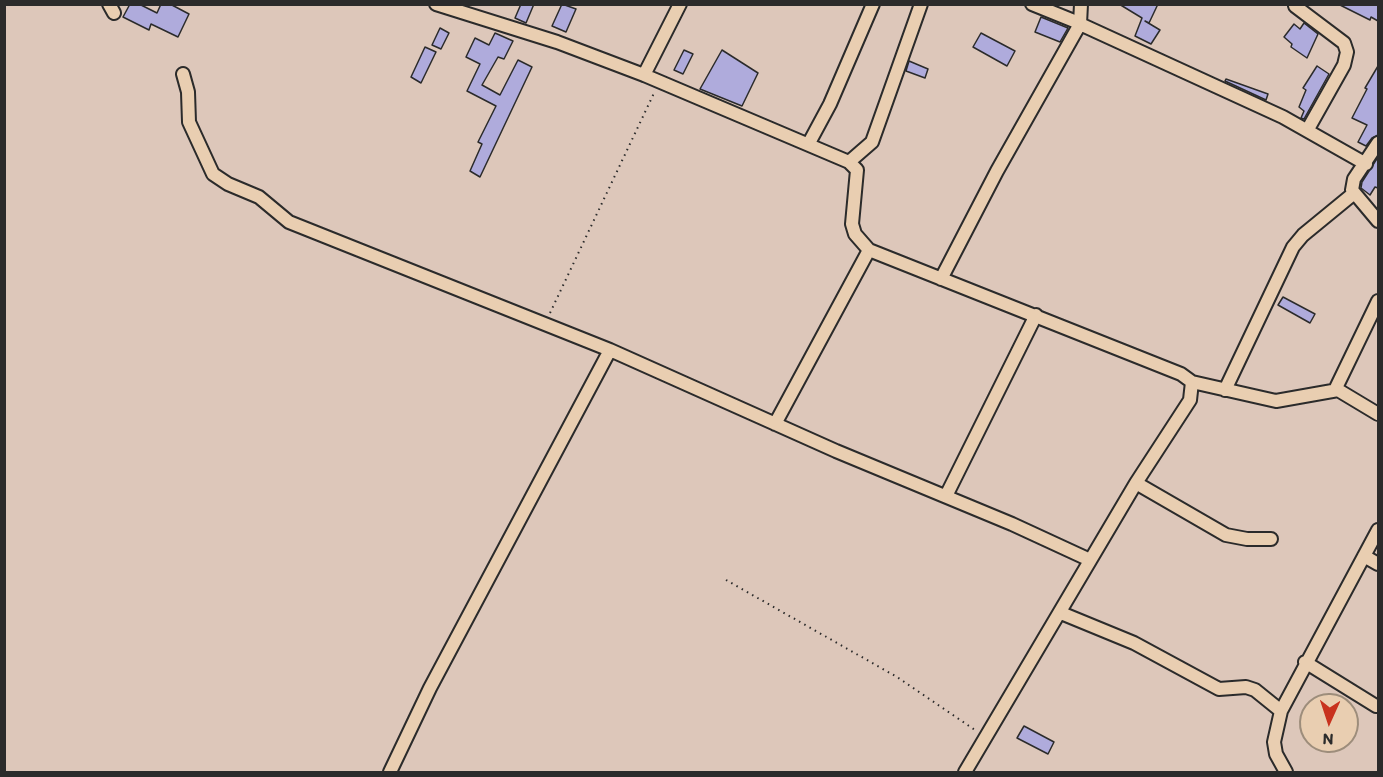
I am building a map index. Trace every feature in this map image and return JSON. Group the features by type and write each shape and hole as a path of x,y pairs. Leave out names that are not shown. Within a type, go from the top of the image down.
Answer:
{"street":[{"path":"436,4 556,42 644,75 849,162 857,170 852,224 855,234 869,250 1181,374 1192,382 1276,401 1335,390 1344,392 1378,414"},
{"path":"644,75 680,4"},
{"path":"809,144 873,4"},
{"path":"849,162 872,142 921,4"},
{"path":"1032,4 1308,129 1366,164"},
{"path":"941,279 997,171 1080,24 1081,4"},
{"path":"1295,6 1322,29 1344,43 1347,52 1344,65 1308,129"},
{"path":"183,74 188,92 189,122 217,178 259,198 299,227 610,350 1090,560"},
{"path":"1378,143 1354,179 1353,194 1378,221"},
{"path":"1225,390 1293,247 1303,235 1353,194"},
{"path":"776,424 869,250"},
{"path":"1335,390 1378,301"},
{"path":"946,496 1036,315"},
{"path":"390,772 430,688 610,350"},
{"path":"965,772 1136,483 1190,399 1192,382"},
{"path":"1136,483 1226,535 1247,539 1271,538"},
{"path":"1286,772 1279,762 1274,742 1281,711 1305,662 1378,530"},
{"path":"1364,556 1378,564"},
{"path":"1061,613 1134,643 1219,689 1246,687 1255,690 1281,711"},
{"path":"1305,662 1376,706"}],"path":[{"path":"545,324 659,82"},
{"path":"726,580 897,677 985,737"}],"building":[{"path":"130,4 139,4 157,13 161,4 170,4 189,14 178,37 151,24 149,30 123,17"},
{"path":"521,4 534,4 526,23 515,18"},
{"path":"562,4 576,9 566,32 552,26"},
{"path":"1119,4 1158,4 1149,23 1145,21 1160,30 1151,44 1135,36 1142,18"},
{"path":"1338,4 1378,4 1378,21 1371,17 1370,20"},
{"path":"1041,17 1068,28 1060,42 1035,32"},
{"path":"1304,23 1318,34 1307,58 1291,47 1292,44 1284,37 1294,24 1300,29"},
{"path":"440,28 449,33 441,49 432,45"},
{"path":"495,33 513,41 504,59 498,57 482,85 500,95 518,60 532,67 480,177 470,171 482,144 478,142 496,106 467,91 480,64 466,57 475,38 489,45"},
{"path":"981,33 1015,51 1007,66 973,47"},
{"path":"425,47 436,52 421,83 411,77"},
{"path":"684,50 693,54 683,74 674,70"},
{"path":"722,50 758,73 742,106 700,89"},
{"path":"909,61 928,69 925,78 906,71"},
{"path":"1317,66 1329,74 1304,119 1301,118 1304,111 1299,107 1306,90 1303,88"},
{"path":"1378,66 1378,135 1372,138 1366,146 1358,142 1367,125 1352,118"},
{"path":"1226,79 1268,94 1266,100 1225,81"},
{"path":"1378,157 1378,188 1375,187 1370,195 1361,188 1362,182"},
{"path":"1283,297 1315,314 1310,323 1278,305"},
{"path":"1024,726 1054,742 1048,754 1017,738"}]}
